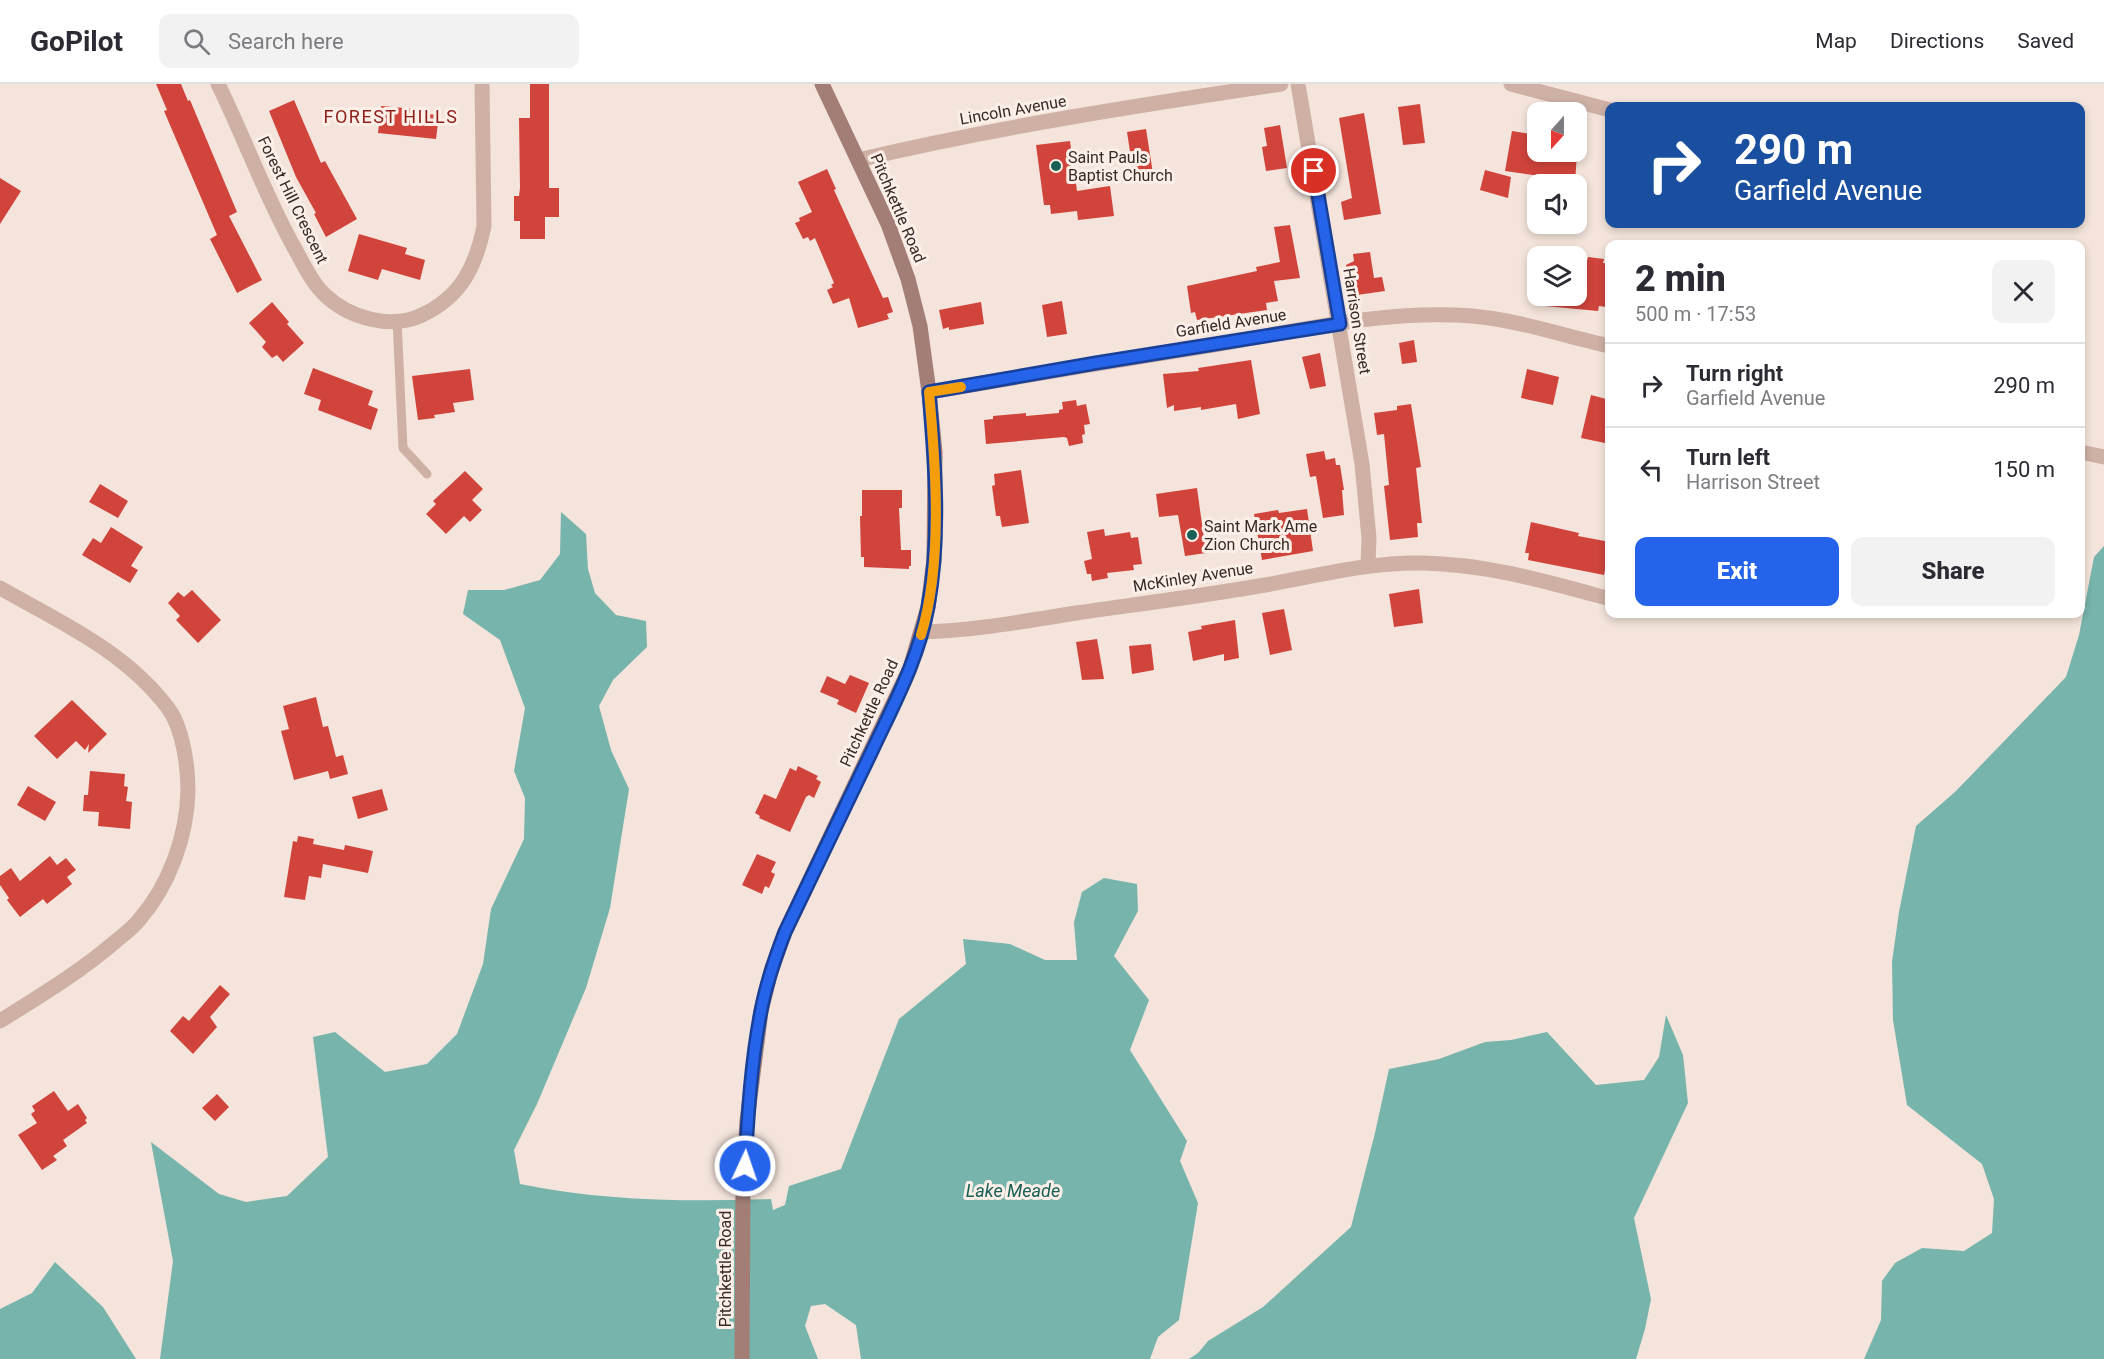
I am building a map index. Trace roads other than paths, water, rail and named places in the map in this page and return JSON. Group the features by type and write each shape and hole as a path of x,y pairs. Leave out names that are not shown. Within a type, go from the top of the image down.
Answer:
{"main road":[{"name":"Pitchkettle Road","path":"742,1359 743,1189 747,1120 761,1011 771,971 785,932 904,683 922,632 928,607 934,560 934,452 920,326 908,279 888,224 822,84"}],"street":[{"name":"Forest Hill Crescent","path":"218,84 279,220 311,278 323,294 339,307 357,316 381,321 418,317 441,306 457,290 470,270 479,249 484,226 482,84"},
{"name":"Lincoln Avenue","path":"858,160 995,131 1281,84"},
{"name":"Harrison Street","path":"1298,84 1362,464 1369,538 1368,566"},
{"path":"1511,84 1605,109"},
{"name":"Garfield Avenue","path":"929,392 1340,324 1436,315 1474,316 1504,321 1605,345"},
{"path":"2085,453 2104,457"},
{"name":"McKinley Avenue","path":"922,632 942,632 1025,621 1263,585 1368,566 1422,563 1470,566 1517,574 1605,598"},
{"path":"0,588 98,643 147,683 170,710 185,754 188,778 187,809 183,832 170,869 158,893 139,921 62,983 0,1021"}],"lane":[{"path":"397,320 403,448 427,474"}],"water":[{"name":"Lake Meade","path":"561,512 586,534 588,569 595,593 616,615 646,621 647,647 613,680 599,706 611,750 629,789 610,908 586,988 537,1104 514,1150 520,1184 582,1194 645,1199 771,1199 773,1210 785,1205 789,1186 841,1169 899,1019 966,964 963,939 1010,944 1045,960 1077,960 1074,922 1082,892 1104,878 1137,884 1138,911 1114,956 1149,1000 1130,1050 1187,1141 1180,1161 1198,1203 1179,1320 1158,1337 1150,1359 861,1359 856,1325 825,1304 811,1306 805,1326 818,1359 160,1359 173,1261 151,1142 219,1194 246,1202 287,1196 328,1157 313,1037 335,1032 385,1072 427,1064 457,1034 483,964 491,909 524,839 525,798 514,771 525,708 500,640 463,614 468,590 504,590 540,580 560,554"},
{"path":"2104,546 2104,1359 1864,1359 1881,1320 1882,1281 1895,1263 1922,1248 1964,1251 1992,1233 1994,1199 1982,1164 1907,1105 1893,1020 1892,962 1916,826 1956,791 2066,677 2082,618 2085,618 2085,604 2094,557"},
{"path":"1666,1015 1683,1055 1688,1103 1634,1218 1651,1299 1636,1359 1189,1359 1198,1353 1208,1341 1263,1307 1351,1227 1389,1069 1439,1059 1485,1042 1511,1040 1547,1032 1596,1085 1644,1080 1659,1057"},
{"path":"55,1262 103,1307 136,1359 0,1359 0,1309 32,1293"}],"place":[{"name":"Saint Pauls Baptist Church","path":"1056,166"},
{"name":"Saint Mark Ame Zion Church","path":"1192,535"}],"district":[{"name":"FOREST HILLS","path":"391,116"}]}
